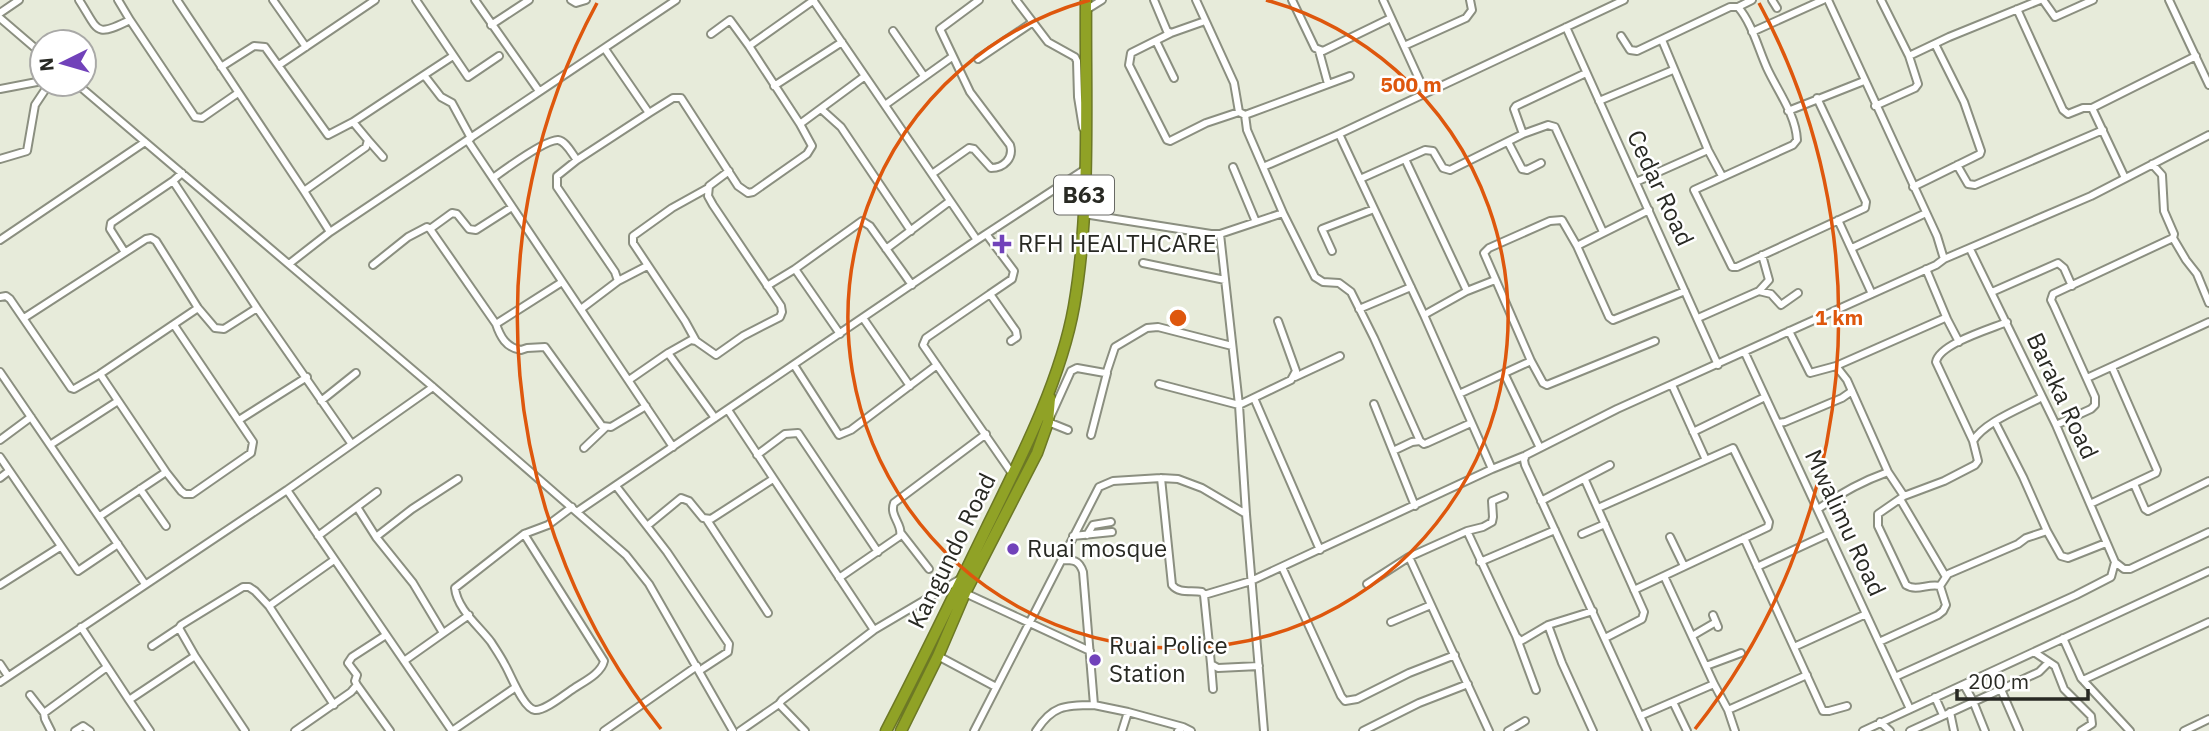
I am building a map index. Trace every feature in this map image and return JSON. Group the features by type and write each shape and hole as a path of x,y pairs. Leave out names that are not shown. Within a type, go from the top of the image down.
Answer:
{"highway":[{"name":"Kangundo Road","path":"886,731 1013,475 1051,387 1074,308 1084,214 1085,136 1093,2"},
{"name":"Kangundo Road","path":"901,731 965,593 1037,453 1048,422 1051,387"},
{"path":"1024,449 1033,449 1037,453"}],"street":[{"path":"19,0 0,16 28,41"},
{"path":"79,0 97,28 102,31 108,31 130,20"},
{"path":"118,0 195,117 202,118 238,93"},
{"path":"177,0 330,232"},
{"path":"273,0 306,47"},
{"path":"279,65 375,0"},
{"path":"416,0 468,76 499,56"},
{"path":"475,0 539,91"},
{"path":"491,25 529,0"},
{"path":"571,0 576,3 586,0"},
{"path":"289,264 330,232 676,0"},
{"path":"749,46 813,0 977,240"},
{"path":"932,174 969,148 974,149 991,168 1006,163 1011,158 1010,145 970,92 940,29 979,0"},
{"path":"1016,0 1048,42 1075,57 1085,136"},
{"path":"1154,0 1167,32 1171,33"},
{"path":"1196,0 1234,83 1247,130 1315,277 1323,282 1346,286 1420,442"},
{"path":"1292,0 1315,48 1319,51 1328,84"},
{"path":"1383,0 1425,92"},
{"path":"1404,46 1466,18 1472,10 1470,0"},
{"path":"1263,167 1624,0"},
{"path":"1621,36 1633,52 1730,7 1752,0"},
{"path":"1772,0 1777,8"},
{"path":"1752,32 1825,0 1926,212 1944,259"},
{"path":"1875,106 1917,85 1909,56 1881,0"},
{"path":"1909,56 2042,0 2055,17 2093,0"},
{"path":"2169,0 2209,85"},
{"path":"1738,6 1797,131 1796,143 1696,188 1694,192 1730,266 1737,267 1861,210 1866,202 1817,98"},
{"path":"2017,9 2063,110 2068,114 2083,108 2092,108 2196,57"},
{"path":"1319,51 1391,18"},
{"path":"618,281 615,272 557,187 557,176 577,160 673,98 681,99 744,191 753,192 811,150 811,142 800,124 730,20 710,34"},
{"path":"1205,21 1171,33 1131,53 1129,65 1167,140 1170,141 1206,123 1242,114 1350,76"},
{"path":"978,59 1033,22"},
{"name":"Cedar Road","path":"1566,27 1718,365"},
{"path":"893,31 924,76"},
{"path":"1662,40 1722,176"},
{"path":"1156,41 1174,78"},
{"path":"774,86 842,42"},
{"path":"1913,187 1980,154 1981,146 1964,102 1935,44"},
{"path":"221,67 254,46 265,47 325,134 331,135 453,56"},
{"path":"605,49 649,113"},
{"path":"885,105 952,57"},
{"path":"1599,101 1673,70"},
{"path":"1523,134 1514,109 1516,106 1586,73"},
{"path":"425,75 441,97 452,103 493,178 673,447"},
{"path":"800,124 865,76"},
{"path":"1788,111 1864,81"},
{"path":"0,89 28,84"},
{"path":"0,159 27,151 35,106 40,98"},
{"path":"93,98 575,509 638,568 733,731"},
{"path":"821,108 841,127 911,231"},
{"path":"2092,108 2125,178"},
{"path":"353,122 383,157"},
{"path":"1360,179 1429,149 1443,168 1450,170 1523,134 1548,125 1555,127 1604,232"},
{"path":"1957,165 1968,184 1975,185 2102,130"},
{"path":"1339,134 1424,315 1492,469"},
{"path":"1161,478 1172,585 1180,590 1197,591 1204,595 1251,581 1524,456 1617,409 1745,353 1944,259 2091,195 2209,135"},
{"path":"304,191 366,147 368,140"},
{"path":"493,178 553,141 565,143 577,160"},
{"path":"0,240 145,142"},
{"path":"1508,142 1522,169 1541,163"},
{"path":"1636,182 1708,149"},
{"path":"1405,159 1467,291"},
{"path":"2152,164 2162,174 2164,211 2174,234 2173,238 2197,274 2209,303"},
{"path":"1233,167 1256,222"},
{"path":"524,534 604,661 603,667 598,671 539,709 529,706 491,642 455,593 455,589 524,534 548,525 615,486 1084,170"},
{"path":"708,188 708,195 728,230 781,306 782,312 780,317 716,355 696,341 633,243 633,236 729,172"},
{"path":"124,251 110,229 111,223 182,173"},
{"path":"173,181 351,443"},
{"path":"886,249 950,201"},
{"path":"430,229 455,212 469,229 476,230 512,207"},
{"path":"1332,251 1322,229 1374,209"},
{"path":"1577,246 1649,210"},
{"path":"1084,214 1220,234 1283,212"},
{"path":"1852,248 1926,212"},
{"path":"1655,341 1550,385 1543,383 1484,256 1486,250 1558,219 1564,221 1609,317 1613,320 1685,290"},
{"path":"1838,220 1872,294"},
{"path":"767,286 862,222 870,226 912,285"},
{"path":"373,265 408,237 424,228 430,229 507,344 515,349 545,347 598,421 606,427"},
{"path":"1220,234 1239,405 1264,731"},
{"path":"987,235 1014,271 1012,279 924,341 924,348 1013,475"},
{"path":"2056,425 2091,409 2095,405 2095,397 2051,299 2053,294 2173,238"},
{"path":"24,318 146,239 156,241 198,308 215,328 224,329 257,308"},
{"name":"Baraka Road","path":"1970,249 2056,425 2115,562"},
{"path":"1698,318 1759,291 1769,280 1762,255"},
{"path":"1143,263 1225,281"},
{"path":"1992,292 2058,263 2064,268 2073,286"},
{"path":"581,309 618,281 647,266"},
{"path":"795,269 840,334"},
{"path":"1927,269 1959,342"},
{"path":"1424,315 1467,291 1495,280"},
{"path":"496,324 562,282"},
{"path":"1359,309 1411,287"},
{"path":"1759,291 1771,294 1780,305 1798,293"},
{"path":"989,294 1016,331 1017,337 1012,341"},
{"path":"0,297 6,296 10,299 71,388 78,388 198,308"},
{"path":"863,318 910,386"},
{"path":"1789,331 1810,373 1836,366 1929,324 1947,319"},
{"path":"1278,321 1296,371 1295,377"},
{"path":"2087,378 2209,321"},
{"path":"1940,586 1914,588 1906,585 1878,526 1878,514 1902,498 1944,481 1978,461 1973,441 1936,362 1939,354 1959,342 2007,322"},
{"path":"100,374 166,472 181,491 191,494 251,453 253,442 174,325"},
{"path":"1091,435 1115,347 1152,327 1232,346"},
{"path":"629,380 687,341 696,341"},
{"path":"668,353 715,418"},
{"name":"Mwalimu Road","path":"1745,353 1910,709"},
{"path":"1160,384 1239,405 1339,355"},
{"path":"1459,394 1531,360"},
{"path":"794,365 839,435 937,365"},
{"path":"1836,366 1842,371 1888,472 1945,578"},
{"path":"2090,504 2154,475 2157,470 2112,367"},
{"path":"1069,430 1048,422 1073,369 1102,374 1107,371"},
{"path":"0,372 145,584"},
{"path":"321,401 356,373"},
{"path":"1504,373 1540,447"},
{"path":"239,420 307,377"},
{"path":"1672,385 1706,460"},
{"path":"0,681 287,490 433,387"},
{"path":"1778,423 1842,398 1852,391"},
{"path":"1693,432 1765,397"},
{"path":"1973,441 1981,430 2042,397"},
{"path":"1254,398 1320,550"},
{"path":"50,445 118,401"},
{"path":"1374,404 1415,506"},
{"path":"584,448 606,427 611,427 646,406"},
{"path":"728,410 874,631"},
{"path":"0,440 31,417"},
{"path":"1995,422 2047,531 2064,558 2106,543"},
{"path":"1393,451 1412,442 1427,443 1471,423"},
{"path":"757,455 785,435 798,433 878,552"},
{"path":"929,569 901,533 892,513 894,503 986,435"},
{"path":"1598,508 1726,449 1735,449 1769,522 1768,527 1634,590"},
{"path":"1524,456 1525,465 1541,501 1647,731"},
{"path":"0,457 78,570 118,544"},
{"path":"1541,501 1610,465"},
{"path":"0,478 9,471"},
{"path":"100,516 166,472"},
{"path":"1818,509 1863,482 1888,472"},
{"path":"974,731 1099,487 1105,483 1161,478 1190,483 1246,514"},
{"path":"376,537 458,479"},
{"path":"707,520 773,479"},
{"path":"1585,480 1643,615 1630,626 1605,638"},
{"path":"2134,484 2148,511 2209,481"},
{"path":"604,731 616,728 698,669 728,652 729,643 667,552 615,486"},
{"path":"140,489 166,526"},
{"path":"287,490 452,731 516,687"},
{"path":"318,536 377,492"},
{"path":"1367,584 1409,556 1492,522 1492,501 1504,496"},
{"path":"647,526 681,498 689,501 707,520 768,613"},
{"path":"357,507 376,537 412,583 443,633"},
{"path":"1087,535 1093,525 1111,522"},
{"path":"1582,534 1605,524"},
{"path":"1480,562 1555,530"},
{"path":"1466,531 1516,636 1536,690"},
{"path":"1879,642 1911,629 1943,611 1946,605 1940,586 1945,578 2026,538 2047,531"},
{"path":"1073,536 1112,532"},
{"path":"1895,677 2209,532"},
{"path":"839,578 901,533"},
{"path":"1757,567 1828,534"},
{"path":"1670,537 1684,566"},
{"path":"1744,538 1823,711 1829,712 1847,706"},
{"path":"0,585 60,547"},
{"path":"1409,556 1489,731"},
{"path":"269,606 334,560"},
{"path":"1062,560 1075,560 1081,564 1094,705"},
{"path":"2111,577 2115,562 2124,569 2130,569"},
{"path":"1282,567 1345,701 1357,699 1409,673 1455,655"},
{"path":"1863,731 2209,571"},
{"path":"1664,576 1728,710 1735,731"},
{"path":"740,731 874,631 963,577"},
{"path":"152,646 243,587 249,587 269,606 334,705"},
{"path":"965,593 1090,652"},
{"path":"1204,595 1213,689"},
{"path":"1391,622 1431,605"},
{"path":"1516,636 1521,641 1548,625 1593,611"},
{"path":"1794,647 1866,614"},
{"path":"404,661 469,615"},
{"path":"1692,636 1716,621"},
{"path":"2083,680 2209,622"},
{"path":"1548,625 1593,731"},
{"path":"81,627 150,731"},
{"path":"179,628 242,730"},
{"path":"386,635 352,657 348,663 357,676 357,685 390,731"},
{"path":"2063,638 2083,680 2130,731"},
{"path":"2034,652 2055,666 2064,689 2093,720 2091,726 2081,731"},
{"path":"1706,666 1741,653"},
{"path":"129,701 195,656"},
{"path":"938,656 996,687"},
{"path":"1910,731 2039,672 2049,662"},
{"path":"0,664 8,676"},
{"path":"1211,664 1218,668 1259,666"},
{"path":"44,713 107,667"},
{"path":"1993,671 2019,731"},
{"path":"1728,710 1807,675"},
{"path":"1363,731 1419,703 1468,684"},
{"path":"1640,716 1714,684"},
{"path":"295,731 334,705 357,685"},
{"path":"1964,685 1985,731"},
{"path":"30,695 44,713 51,731"},
{"path":"1935,697 1947,714 1954,731"},
{"path":"1673,702 1687,731"},
{"path":"779,704 805,731"},
{"path":"1036,731 1053,710 1081,705 1128,712 1191,731"},
{"path":"1122,731 1128,712"},
{"path":"2184,731 2209,719"},
{"path":"1508,731 1525,721"},
{"path":"1880,722 1891,731"},
{"path":"75,731 83,726 90,731"}],"place":[{"name":"RFH HEALTHCARE","path":"1002,244"},
{"name":"Ruai mosque","path":"1013,549"},
{"name":"Ruai Police Station","path":"1095,660"}]}
